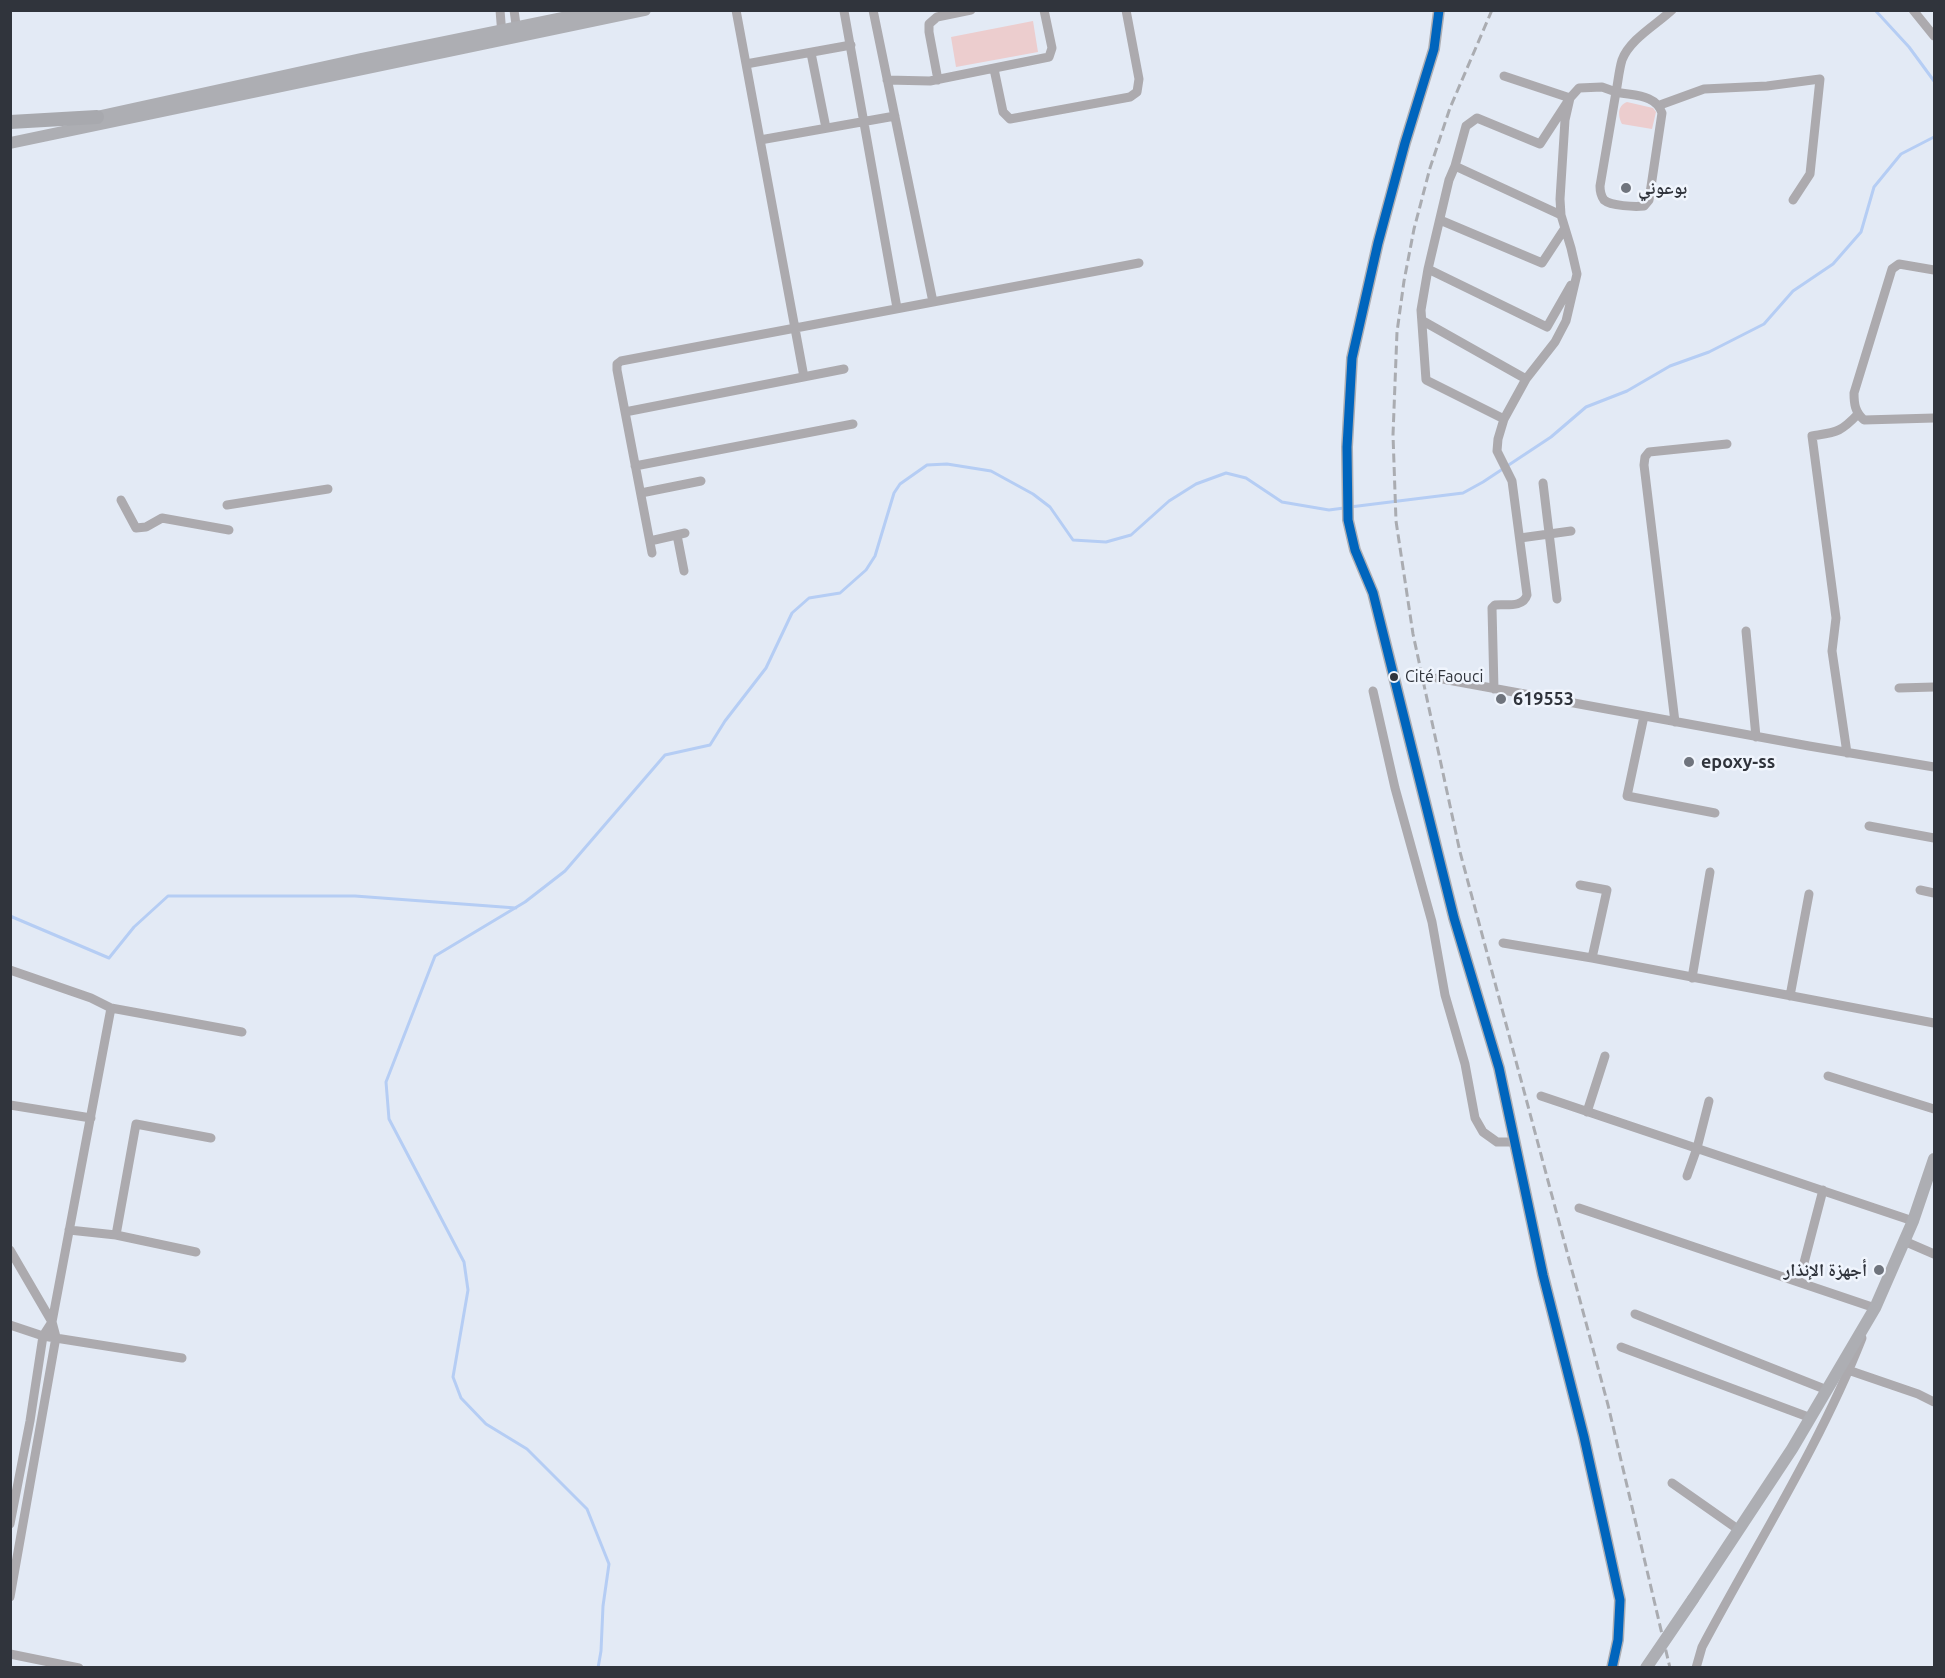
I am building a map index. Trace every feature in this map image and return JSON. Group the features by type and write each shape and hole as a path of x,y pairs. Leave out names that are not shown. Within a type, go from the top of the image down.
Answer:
{"highway":[{"path":"10,122 97,117"}],"main road":[{"path":"517,33 602,10"},
{"path":"10,143 160,107 502,35 645,10"},
{"path":"1439,10 1434,49 1378,243 1353,357 1349,401 1348,520 1355,550 1373,593 1455,918 1499,1068 1543,1275 1584,1437 1620,1599 1618,1640 1612,1668"},
{"path":"10,136 97,117 160,107"},
{"path":"1646,1668 1739,1530 1810,1418 1875,1308 1913,1221 1935,1159"}],"street":[{"path":"500,10 502,35"},
{"path":"514,10 517,33"},
{"path":"736,10 804,377"},
{"path":"873,10 933,302"},
{"path":"938,80 929,24 938,17 971,10"},
{"path":"887,81 938,80 1046,58 1051,54 1052,48 1044,10"},
{"path":"994,69 1003,112 1010,119 1130,97 1137,92 1140,79 1126,10"},
{"path":"1504,419 1426,381 1421,310 1449,180 1466,126 1477,118 1540,144 1579,88 1602,87 1616,92 1653,99 1659,105 1662,113 1649,200 1644,206 1637,207 1605,200 1600,186 1616,92 1622,60 1633,44 1672,10"},
{"path":"1913,10 1935,36"},
{"path":"844,11 897,308"},
{"path":"746,64 851,45"},
{"path":"811,53 826,128"},
{"path":"1504,76 1570,98"},
{"path":"1659,105 1704,89 1767,86 1820,80 1810,174 1793,200"},
{"path":"1494,689 1492,608 1495,605 1521,604 1527,595 1512,481 1497,451 1498,439 1504,419 1526,379 1555,342 1566,321 1577,274 1561,215 1560,199 1565,120 1570,98"},
{"path":"760,140 895,116"},
{"path":"1455,166 1561,215"},
{"path":"1440,220 1542,263 1565,228"},
{"path":"652,553 617,367 623,359 1139,263"},
{"path":"1935,270 1899,264 1892,269 1854,393 1854,404 1858,414 1864,420 1935,418"},
{"path":"1428,269 1547,327 1577,274"},
{"path":"1422,321 1526,379"},
{"path":"625,412 844,369"},
{"path":"1847,753 1832,651 1836,618 1812,436 1837,432 1845,428 1858,414"},
{"path":"635,466 853,424"},
{"path":"1675,722 1644,465 1645,457 1649,452 1727,444"},
{"path":"641,493 701,481"},
{"path":"1543,483 1557,599"},
{"path":"227,506 328,489"},
{"path":"121,500 136,528 146,528 162,518 229,530"},
{"path":"1520,538 1571,531"},
{"path":"650,541 681,534 684,571"},
{"path":"1746,631 1755,737"},
{"path":"1437,678 1755,737 1935,767"},
{"path":"1899,688 1935,687"},
{"path":"1373,691 1395,788 1432,922 1445,995 1465,1064 1475,1118 1483,1132 1497,1142 1515,1142"},
{"path":"1644,716 1627,796 1715,813"},
{"path":"1869,826 1935,838"},
{"path":"1692,978 1710,873"},
{"path":"1580,885 1607,890 1592,958"},
{"path":"1920,890 1935,893"},
{"path":"1791,996 1809,894"},
{"path":"1503,943 1935,1023"},
{"path":"10,969 91,998 111,1008 242,1032"},
{"path":"10,1524 43,1336 52,1322 111,1008"},
{"path":"1587,1112 1605,1056"},
{"path":"1828,1076 1935,1109"},
{"path":"1541,1096 1913,1221"},
{"path":"1687,1176 1697,1149 1709,1101"},
{"path":"10,1105 91,1118"},
{"path":"116,1235 136,1124 211,1138"},
{"path":"1799,1282 1823,1190"},
{"path":"1579,1208 1875,1308 1823,1427 1702,1647 1696,1668"},
{"path":"69,1230 116,1235 196,1252"},
{"path":"1904,1241 1935,1254"},
{"path":"10,1250 52,1322 56,1337 10,1597"},
{"path":"1635,1314 1827,1390"},
{"path":"10,1325 43,1336 182,1358"},
{"path":"1621,1347 1810,1418"},
{"path":"1848,1370 1935,1402"},
{"path":"1672,1483 1739,1530"},
{"path":"10,1654 79,1668"}],"shaded area":[{"path":"1033,21 1038,52 956,67 951,37"},
{"path":"1627,102 1653,108 1656,112 1652,129 1622,124 1619,112 1621,106"}],"waterway":[{"path":"1695,10 1701,10"},
{"path":"1875,10 1909,47 1934,81"},
{"path":"1350,507 1463,493 1551,437 1586,407 1627,391 1670,366 1709,352 1764,324 1793,291 1833,264 1861,232 1874,187 1901,154 1934,137"},
{"path":"598,1668 609,1564 587,1509 527,1449 486,1424 461,1398 453,1377 468,1290 464,1262 389,1119 386,1082 435,956 525,902 565,871 665,755 710,745 725,721 766,668 792,613 809,598 840,593 866,570 875,556 894,493 900,484 927,465 947,464 991,471 1033,494 1050,507 1073,540 1106,542 1131,535 1169,501 1196,484 1226,473 1246,478 1282,502 1329,510 1344,508"},
{"path":"10,916 109,958 134,927 168,896 355,896 516,908"}],"railway":[{"path":"1492,10 1450,108 1430,168 1414,229 1404,281 1397,332 1393,435 1396,521 1413,634 1460,852 1608,1405 1670,1668"}],"transit line":[{"path":"1439,10 1434,49 1378,243 1352,358 1347,447 1348,520 1355,550 1373,593 1454,918 1499,1068 1543,1275 1584,1437 1620,1600 1618,1640 1612,1668"}],"place":[{"name":"بوعوني","path":"1626,188"},
{"name":"Cité Faouci","path":"1394,677"},
{"name":"619553","path":"1501,699"},
{"name":"epoxy-ss","path":"1689,762"},
{"name":"أجهزة الإنذار","path":"1879,1270"}]}
